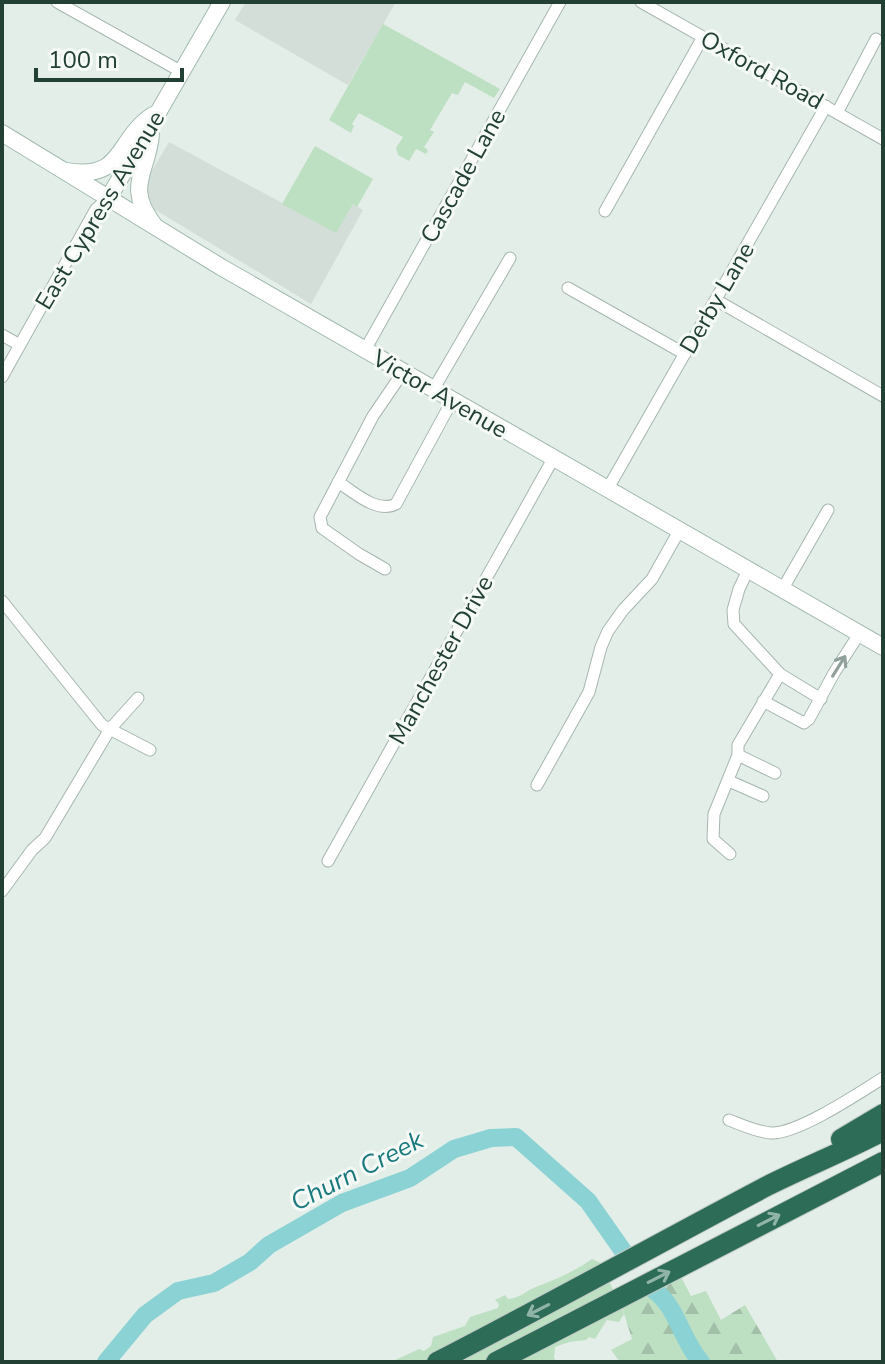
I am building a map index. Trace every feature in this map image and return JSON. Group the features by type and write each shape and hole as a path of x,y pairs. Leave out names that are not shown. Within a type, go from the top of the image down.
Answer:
{"highway":[{"path":"771,1184 787,1170 883,1114"},
{"path":"437,1362 771,1184 883,1131"},
{"path":"496,1362 883,1162"}],"main road":[{"name":"East Cypress Avenue","path":"108,199 222,2"},
{"path":"57,168 88,173 112,165 133,132 161,109"},
{"path":"151,126 150,149 138,180 138,189 144,209 158,229"},
{"name":"Victor Avenue","path":"2,133 158,229 433,390 883,647"}],"street":[{"path":"57,2 182,72"},
{"name":"Cascade Lane","path":"365,350 560,2"},
{"name":"Oxford Road","path":"641,2 883,139"},
{"path":"605,211 703,37"},
{"path":"837,113 876,39"},
{"name":"Derby Lane","path":"607,490 826,106"},
{"name":"East Cypress Avenue","path":"2,377 96,209 108,199"},
{"path":"433,390 510,258"},
{"path":"568,288 685,354"},
{"path":"716,300 883,396"},
{"path":"2,335 20,345"},
{"path":"385,569 322,528 320,517 373,416 403,372"},
{"path":"338,482 376,506 389,508 396,504 452,401"},
{"name":"Manchester Drive","path":"328,861 553,459"},
{"path":"782,590 828,510"},
{"path":"537,785 589,692 608,631 652,579 679,531"},
{"path":"748,570 733,610 734,624 780,674 821,699"},
{"path":"2,601 102,725 150,750"},
{"path":"763,701 804,723 859,634"},
{"path":"730,854 713,839 714,814 729,781 738,755 738,745 780,674"},
{"path":"2,891 32,850 45,838 110,729 138,698"},
{"path":"738,755 775,773"},
{"path":"729,781 763,796"},
{"path":"729,1120 771,1133 790,1130 883,1078"}],"shaded area":[{"path":"246,2 396,2 348,85 235,20"},
{"path":"169,142 336,232 353,204 363,210 311,304 154,209 146,191 148,177"}],"green space":[{"path":"383,24 500,89 494,98 465,82 458,95 452,93 430,130 434,132 424,147 428,150 426,154 416,149 409,161 398,155 396,148 403,137 359,113 352,124 351,133 329,120"},
{"path":"315,146 373,179 357,207 353,204 336,233 282,204"},
{"path":"592,1259 601,1263 624,1314 619,1322 607,1320 595,1339 589,1337 555,1347 554,1358 557,1362 391,1362 419,1349 424,1351 431,1346 433,1337 465,1326 470,1317 498,1308 495,1300 505,1295 508,1299 517,1297"},
{"path":"681,1277 691,1296 706,1291 721,1320 745,1305 778,1362 620,1362 611,1350 632,1339 622,1307"}],"waterway":[{"name":"Churn Creek","path":"106,1362 145,1315 178,1291 214,1283 250,1262 269,1245 342,1203 410,1178 454,1149 491,1138 516,1137 588,1201 623,1251"},
{"name":"Churn Creek","path":"654,1290 669,1306 701,1362"}]}
